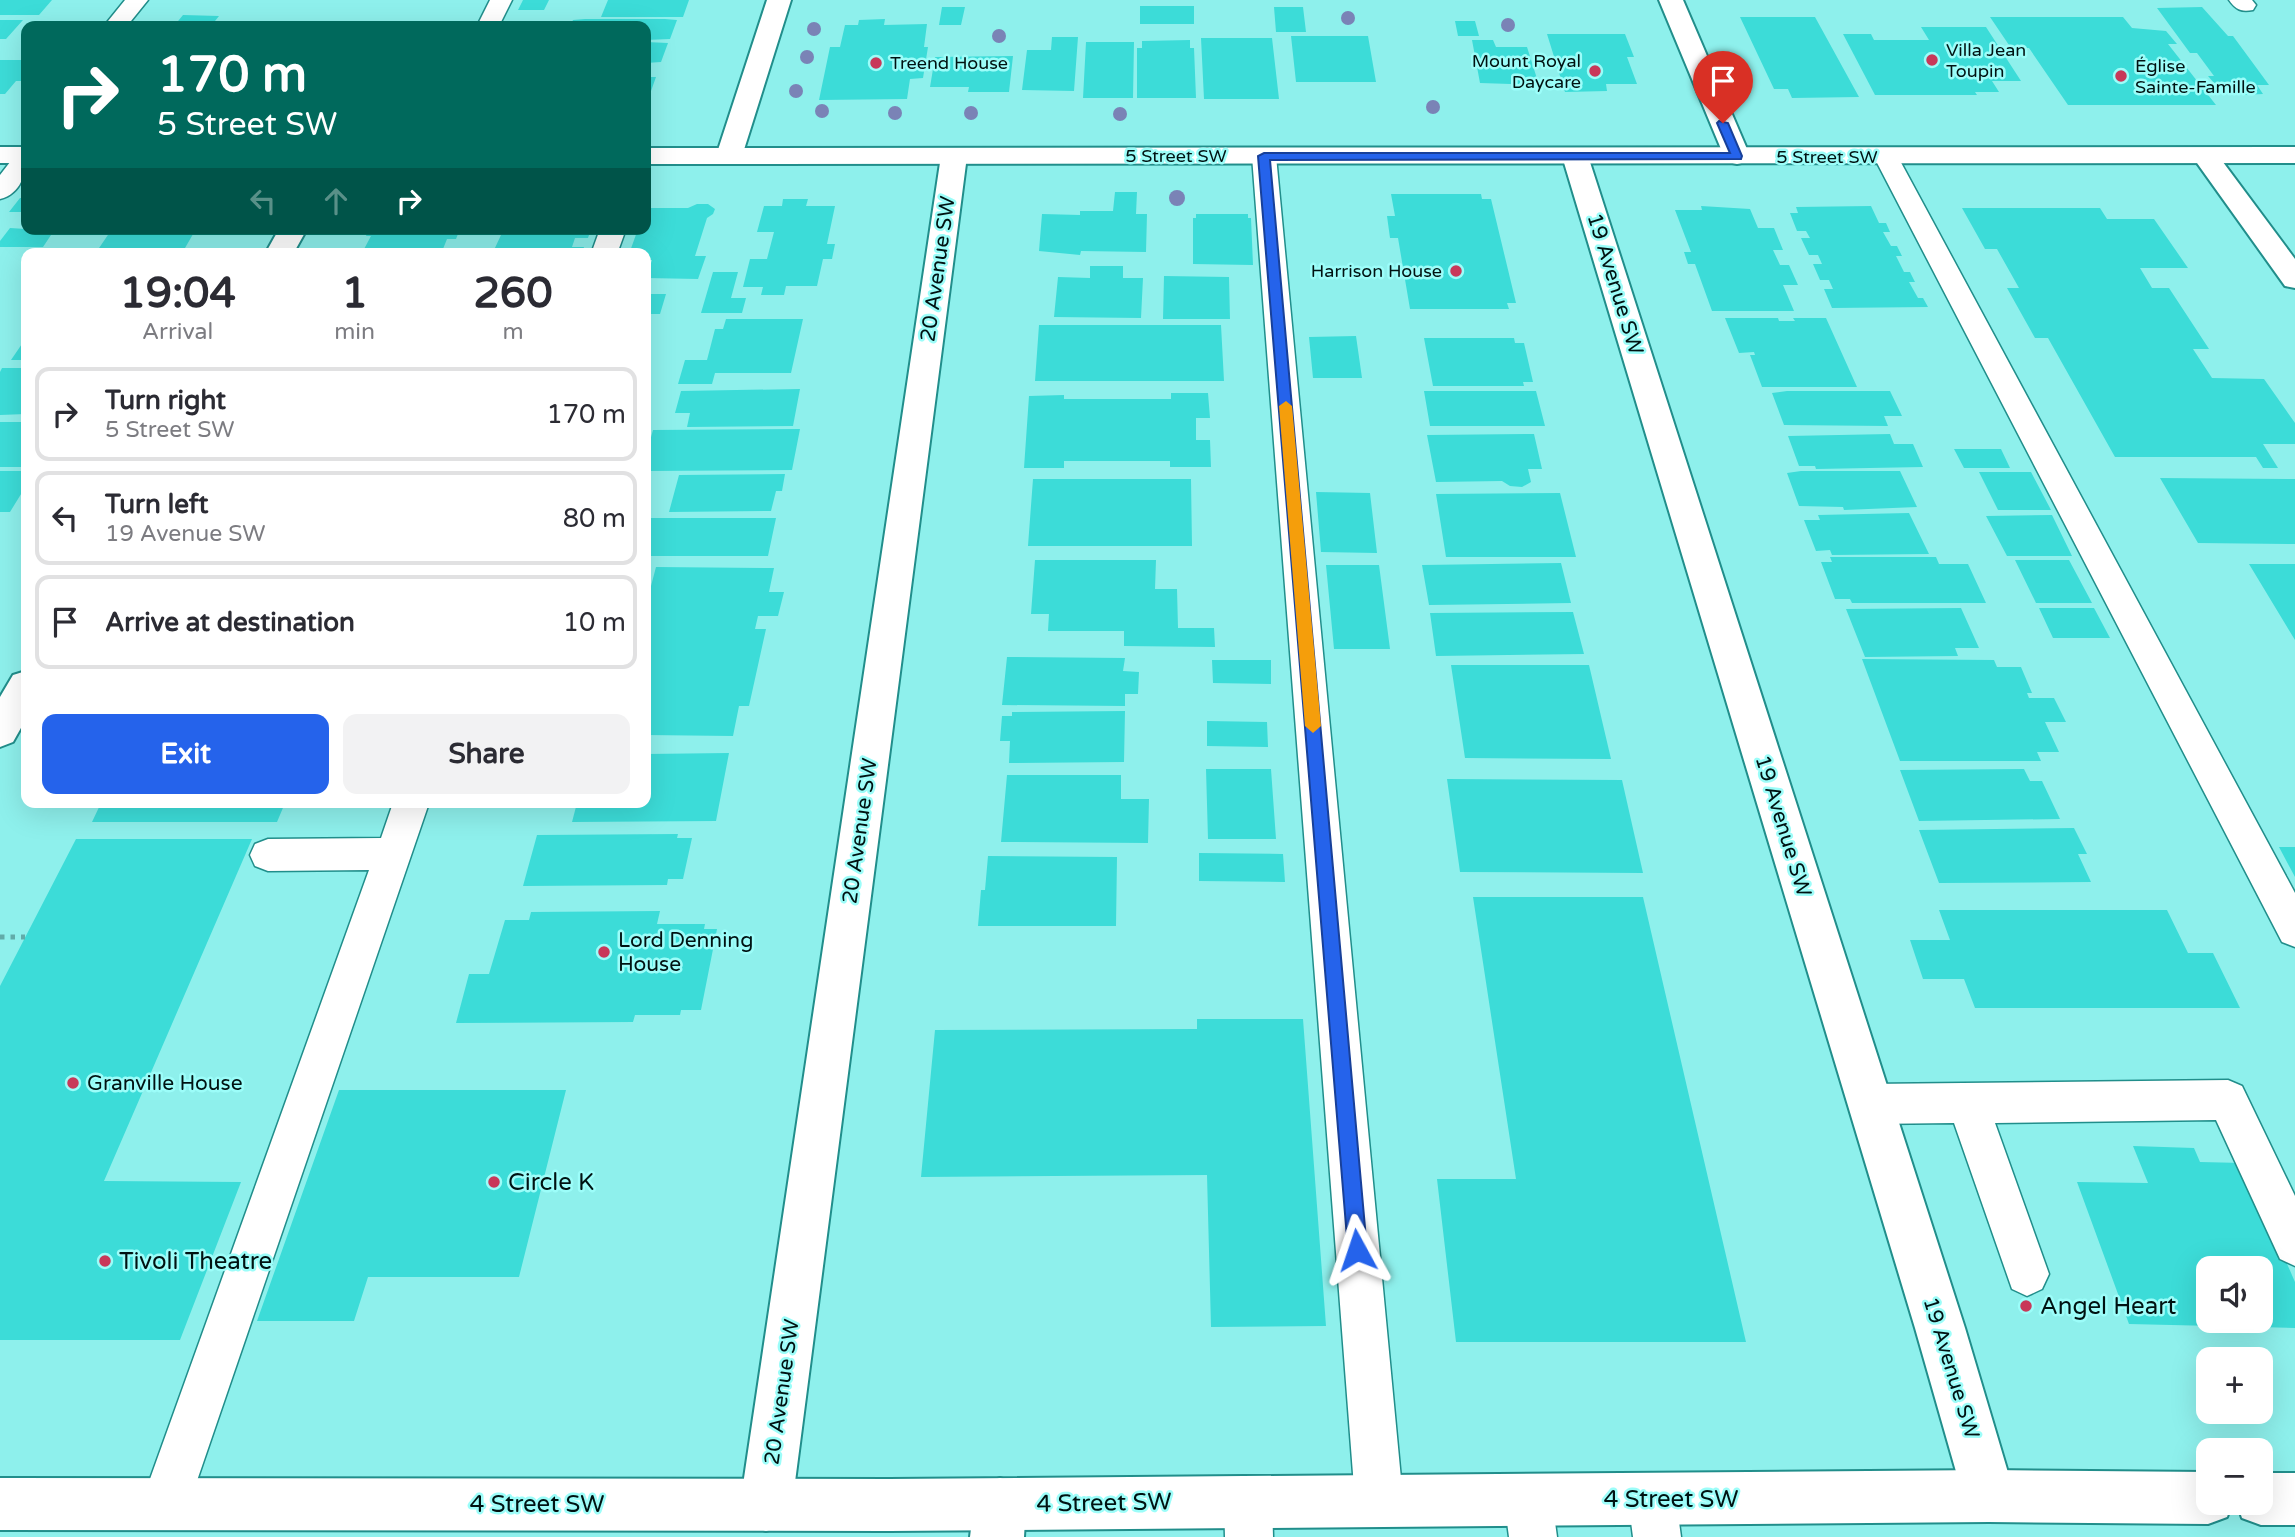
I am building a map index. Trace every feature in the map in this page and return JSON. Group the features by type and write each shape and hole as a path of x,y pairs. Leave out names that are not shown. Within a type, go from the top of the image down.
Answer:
{"street":[{"path":"729,156 779,0"},
{"path":"1671,0 1737,156"},
{"name":"5 Street SW","path":"651,156 2295,155"},
{"name":"20 Avenue SW","path":"766,1505 954,156"},
{"name":"19 Avenue SW","path":"1575,156 1954,1373 1989,1496"},
{"path":"2205,156 2295,279"},
{"path":"0,731 21,695"},
{"name":"4 Street SW","path":"0,1504 766,1505 998,1521 1249,1519 1378,1500 1531,1519 1655,1518 1989,1496 2196,1499"},
{"path":"2273,1499 2295,1499"}],"lane":[{"path":"119,21 137,0"},
{"path":"490,21 501,0"},
{"path":"0,191 15,156"},
{"path":"1264,156 1378,1500"},
{"path":"1886,157 2295,930"},
{"path":"165,1504 409,808"},
{"path":"268,855 393,854"},
{"path":"1869,1104 2228,1100 2295,1244"},
{"path":"1967,1103 2027,1274"}],"path":[{"path":"0,937 25,937"}],"building":[{"path":"0,0 52,0 39,15 0,15"},
{"path":"523,0 549,0 544,10 518,10"},
{"path":"608,0 689,0 683,17 601,17"},
{"path":"1140,6 1194,6 1194,24 1140,24"},
{"path":"942,7 965,7 961,25 939,25"},
{"path":"1274,7 1303,7 1306,32 1276,32"},
{"path":"2202,7 2228,36 2233,36 2269,85 2257,85 2263,94 2241,95 2236,89 2219,89 2208,76 2214,76 2197,53 2190,53 2157,8"},
{"path":"183,15 219,16 215,21 178,21"},
{"path":"1740,17 1815,17 1859,97 1792,98 1788,89 1774,89"},
{"name":"Église Sainte-Famille","path":"1990,17 2123,17 2132,28 2166,31 2177,44 2168,44 2216,105 2068,105 2029,48 2011,48"},
{"name":"Treend House","path":"885,19 884,25 927,24 924,47 928,47 923,78 910,79 907,99 819,100 830,47 840,47 845,25 858,25 859,20"},
{"path":"0,20 23,20 6,39 0,39"},
{"path":"573,20 677,20 670,39 651,40 651,21"},
{"path":"1455,21 1475,21 1479,36 1458,36"},
{"name":"Villa Jean Toupin","path":"1921,27 1986,27 2021,81 1992,81 1999,92 1975,92 1977,95 1875,95 1843,34 1871,34 1874,40 1929,40"},
{"name":"Mount Royal Daycare","path":"1547,34 1625,34 1634,57 1627,57 1637,84 1606,84 1607,91 1565,92"},
{"path":"1291,36 1368,36 1376,82 1296,82"},
{"path":"1052,37 1078,37 1074,91 1022,90 1027,50 1051,50"},
{"path":"1201,38 1272,38 1279,99 1204,99"},
{"path":"1190,40 1190,48 1194,48 1196,98 1137,98 1137,48 1142,48 1142,41"},
{"path":"1472,40 1493,40 1496,47 1527,47 1539,85 1480,83"},
{"path":"651,42 668,43 661,62 651,63"},
{"path":"1086,42 1134,42 1133,98 1083,98"},
{"path":"1013,56 1009,92 968,92 969,87 930,87 935,57"},
{"path":"0,60 21,60 21,81 16,81 5,94 0,94"},
{"path":"651,77 656,77 651,91"},
{"path":"1115,192 1137,192 1136,214 1147,214 1146,252 1081,251 1080,255 1039,251 1042,214 1080,215 1080,211 1113,211"},
{"name":"Harrison House","path":"1391,194 1481,194 1482,199 1491,199 1516,303 1507,303 1509,309 1410,309 1398,238 1390,238 1387,216 1395,216"},
{"path":"20,198 21,198 21,212 9,212"},
{"path":"783,199 808,199 806,206 835,206 827,244 835,244 832,259 823,259 817,286 786,286 784,295 761,295 763,287 743,287 750,259 767,259 774,232 757,232 764,206 782,206"},
{"path":"697,204 708,204 715,209 707,218 695,256 706,256 698,279 651,278 651,248 631,248 636,235 651,235 651,208 688,208"},
{"path":"1701,206 1750,209 1758,228 1774,228 1783,250 1773,250 1780,265 1789,265 1798,285 1783,285 1794,311 1712,311 1695,264 1688,264 1684,252 1691,252 1675,210 1702,210"},
{"path":"1871,206 1879,223 1886,223 1890,232 1883,232 1891,246 1897,246 1902,256 1896,256 1904,272 1910,272 1915,282 1909,282 1918,298 1923,298 1928,307 1832,308 1824,289 1833,289 1829,280 1820,280 1813,264 1822,264 1818,255 1809,255 1801,238 1810,238 1806,231 1797,231 1790,213 1798,213 1796,207"},
{"path":"1962,208 2100,208 2107,219 2154,219 2188,268 2140,268 2152,288 2169,288 2209,349 2193,349 2212,378 2264,379 2295,423 2295,444 2263,444 2278,468 2263,468 2256,457 2115,457 2048,338 2035,338 2007,288 2019,288 1997,249 1985,249"},
{"path":"1196,214 1248,214 1248,218 1251,218 1253,265 1193,264 1193,218 1196,218"},
{"path":"10,228 21,229 21,235 51,235 43,247 0,247 0,241"},
{"path":"108,235 193,235 185,248 99,248"},
{"path":"458,235 456,239 447,239 443,248 365,248 371,236 366,236"},
{"path":"501,235 589,235 588,238 575,238 572,247 584,248 495,248"},
{"path":"1090,266 1123,266 1123,278 1143,278 1141,318 1054,317 1058,277 1090,278"},
{"path":"713,272 738,272 731,298 746,298 742,313 701,313"},
{"path":"1164,276 1229,277 1230,319 1163,319"},
{"path":"651,294 666,294 660,314 651,314"},
{"path":"1725,318 1778,318 1779,321 1795,321 1793,318 1826,318 1857,387 1762,387 1750,355 1755,355 1754,352 1739,353"},
{"path":"726,319 803,319 791,373 715,373 712,384 678,384 685,360 707,360 715,329 723,329"},
{"path":"1039,325 1221,325 1224,381 1035,381"},
{"path":"1356,336 1362,378 1313,378 1309,337"},
{"path":"1424,338 1514,338 1515,343 1524,343 1533,382 1523,382 1524,386 1433,386"},
{"path":"21,345 21,360 11,360"},
{"path":"2,368 21,368 21,414 0,415"},
{"path":"800,389 793,426 687,427 690,413 675,413 681,391"},
{"path":"1424,391 1536,391 1545,426 1430,426"},
{"path":"1890,391 1902,416 1884,416 1888,426 1784,425 1772,393"},
{"path":"1171,393 1208,393 1210,418 1196,418 1196,440 1210,440 1211,467 1170,467 1170,461 1064,461 1064,468 1024,468 1029,396 1064,395 1064,399 1171,399"},
{"path":"0,422 21,422 21,467 0,467"},
{"path":"800,429 792,470 651,471 653,430"},
{"path":"1534,434 1542,469 1528,469 1531,482 1522,487 1510,486 1502,481 1436,482 1427,435"},
{"path":"1890,434 1894,444 1913,444 1923,467 1816,469 1815,466 1799,466 1788,436"},
{"path":"1954,449 2001,449 2010,468 1964,468"},
{"path":"0,471 21,471 21,494 10,512 0,512"},
{"path":"1900,471 1917,507 1844,510 1843,507 1799,506 1787,473"},
{"path":"1979,472 2031,472 2051,510 1998,510"},
{"path":"785,474 782,491 776,491 771,511 669,512 679,475"},
{"path":"2160,478 2295,479 2295,544 2198,543"},
{"path":"1033,479 1191,479 1192,546 1028,546"},
{"path":"1316,492 1370,493 1377,553 1321,552"},
{"path":"1560,493 1576,557 1446,557 1436,494"},
{"path":"1909,513 1929,554 1832,555 1830,550 1816,551 1804,520 1820,520 1818,515"},
{"path":"2052,515 2072,556 2007,556 1986,516"},
{"path":"651,518 776,518 768,556 651,556"},
{"path":"1830,557 1936,557 1939,564 1968,564 1986,603 1852,603 1850,599 1835,599 1821,562 1832,562"},
{"path":"1035,560 1156,560 1155,589 1177,589 1178,628 1214,628 1215,647 1124,646 1124,631 1048,631 1049,614 1031,614"},
{"path":"2015,560 2069,560 2092,603 2036,603"},
{"path":"1561,563 1571,603 1429,605 1422,565"},
{"path":"2249,564 2295,564 2295,640"},
{"path":"1326,565 1379,565 1390,649 1334,649"},
{"path":"656,567 774,568 769,592 784,592 778,616 758,616 755,629 766,629 749,706 739,706 733,736 651,735 651,586"},
{"path":"1961,608 1979,648 1955,648 1958,656 1865,657 1846,609"},
{"path":"2039,608 2094,608 2110,638 2053,638"},
{"path":"1573,612 1584,654 1436,656 1430,613"},
{"path":"1007,657 1125,658 1123,671 1139,672 1138,694 1125,694 1125,706 1002,705"},
{"path":"1862,659 1994,660 1997,667 2021,667 2032,693 2027,693 2029,698 2054,698 2066,722 2045,722 2059,752 2037,752 2041,761 1900,761"},
{"path":"1212,660 1271,660 1271,684 1213,683"},
{"path":"1451,665 1589,665 1611,759 1465,758"},
{"path":"1125,711 1124,762 1009,763 1010,741 1000,741 1002,716 1012,716 1012,712"},
{"path":"1207,721 1267,722 1268,747 1207,746"},
{"path":"729,753 716,821 572,822 576,808 651,808 651,754"},
{"path":"1206,769 1271,769 1276,839 1208,839"},
{"path":"2024,769 2030,781 2042,781 2060,819 1919,821 1900,770"},
{"path":"1007,775 1121,775 1121,799 1149,799 1148,843 1001,842"},
{"path":"1447,779 1622,780 1643,873 1460,872"},
{"path":"99,808 283,808 277,822 92,822"},
{"path":"2074,828 2087,854 2078,854 2091,882 1939,883 1919,830"},
{"path":"678,834 677,838 692,838 683,879 668,879 667,885 523,886 537,835"},
{"name":"Granville House","path":"76,839 252,839 104,1181 241,1182 180,1340 0,1340 0,986"},
{"path":"2279,847 2295,847 2295,877"},
{"path":"1199,853 1283,854 1285,882 1199,881"},
{"path":"988,856 1117,857 1116,926 978,926 981,890 985,890"},
{"path":"1473,897 1643,897 1746,1342 1456,1342 1437,1179 1516,1179"},
{"path":"1939,910 2167,910 2188,953 2213,953 2240,1008 1975,1008 1964,979 1923,979 1910,940 1950,940"},
{"name":"Lord Denning House","path":"660,911 657,924 705,924 704,929 717,929 701,1010 681,1010 680,1015 635,1015 633,1022 456,1023 469,974 489,974 505,920 529,920 531,912"},
{"path":"1197,1019 1303,1019 1326,1326 1211,1327 1207,1175 921,1177 935,1030 1197,1029"},
{"path":"339,1090 566,1090 519,1277 368,1277 354,1321 257,1321"},
{"path":"2133,1146 2194,1148 2200,1162 2243,1163 2295,1282 2295,1328 2273,1327 2273,1256 2196,1256 2196,1326 2129,1324 2077,1182 2148,1183"}],"slow traffic":[{"path":"1286,406 1313,726"}],"place":[{"name":"Villa Jean Toupin","path":"1932,60"},
{"name":"Treend House","path":"876,63"},
{"name":"Mount Royal Daycare","path":"1595,71"},
{"name":"Église Sainte-Famille","path":"2121,76"},
{"name":"Harrison House","path":"1456,271"},
{"name":"Lord Denning House","path":"604,952"},
{"name":"Granville House","path":"73,1083"},
{"name":"Circle K","path":"494,1182"},
{"name":"Tivoli Theatre","path":"105,1261"},
{"name":"Angel Heart","path":"2026,1306"}],"route":[{"path":"1357,1250 1264,156 1737,156 1723,123"}]}
